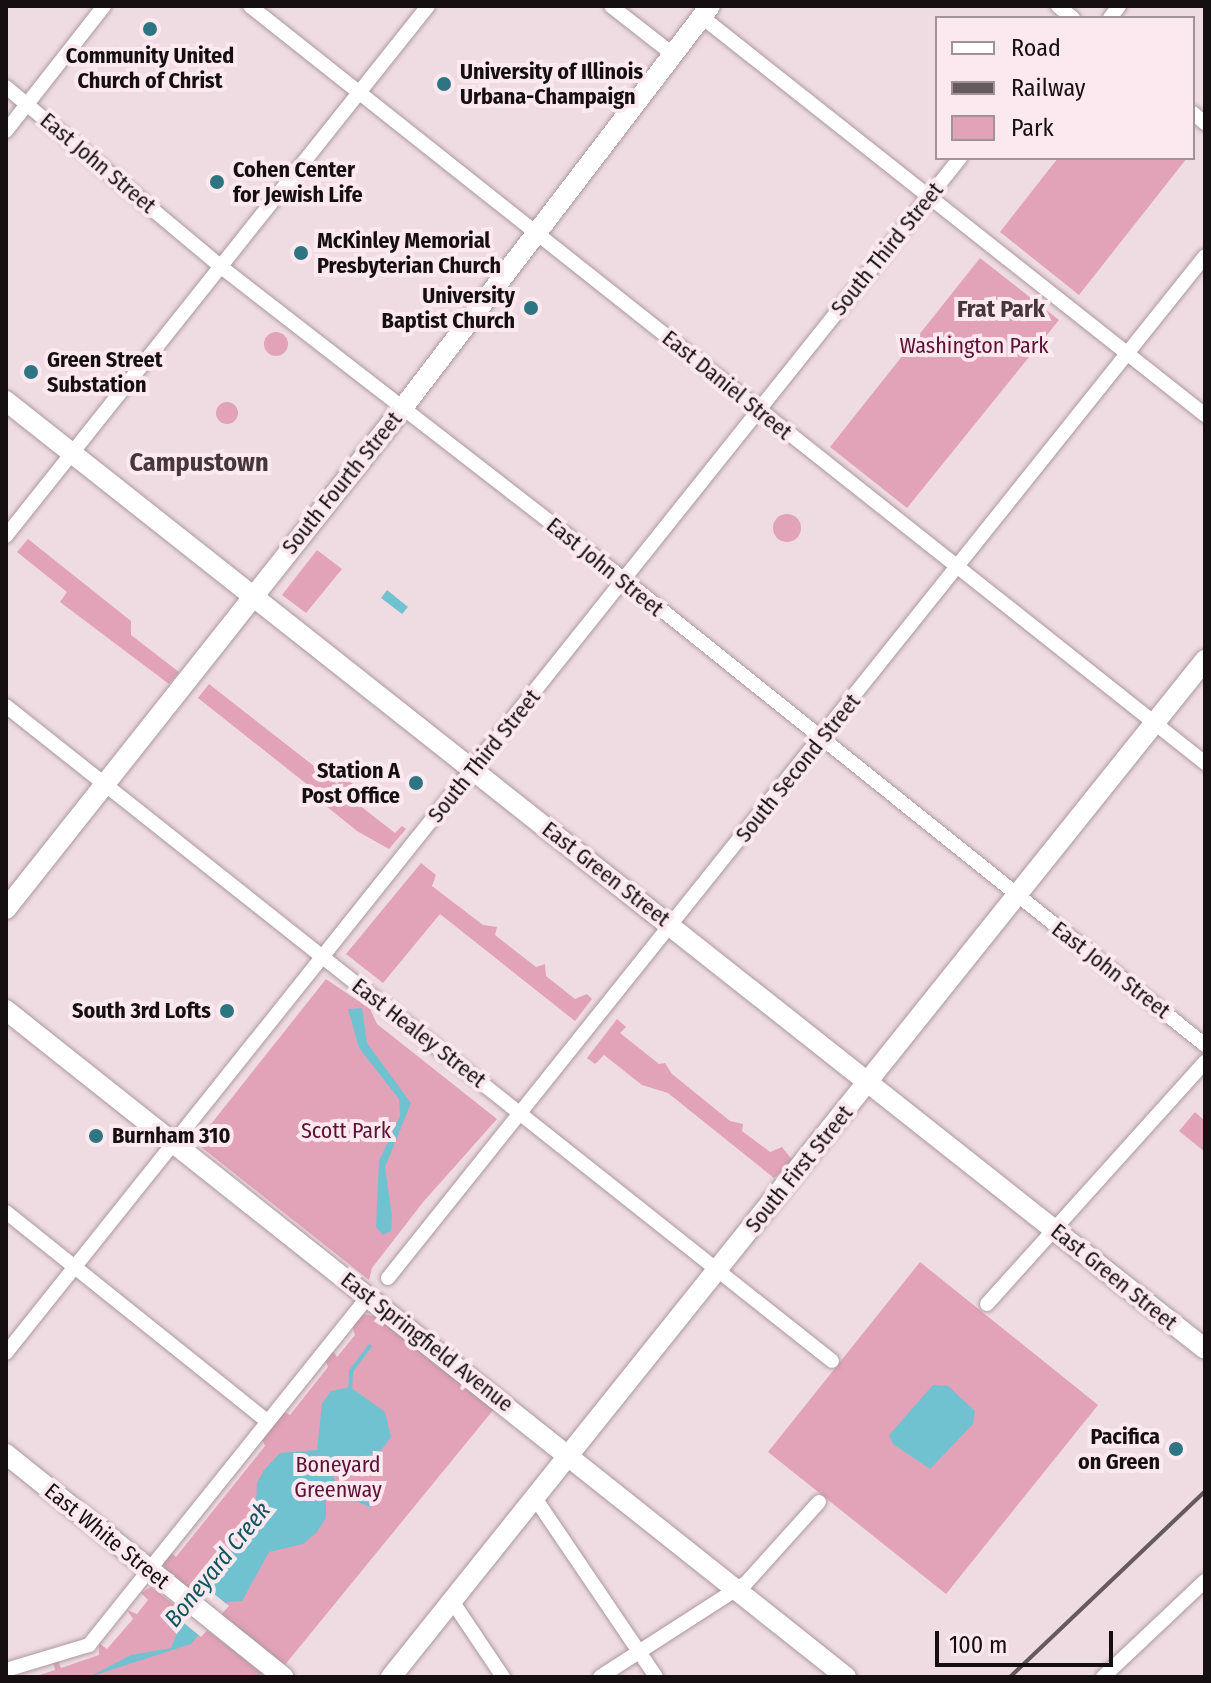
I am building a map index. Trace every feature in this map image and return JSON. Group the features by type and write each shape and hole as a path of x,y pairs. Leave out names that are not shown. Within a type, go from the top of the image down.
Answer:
{"street":[{"path":"6,131 104,6"},
{"name":"East Daniel Street","path":"250,6 1205,763"},
{"path":"6,536 428,6"},
{"path":"611,6 675,56"},
{"path":"712,11 929,197 1205,415"},
{"name":"South Fourth Street","path":"6,909 712,11"},
{"name":"East John Street","path":"6,87 220,266 625,581 821,741 1205,1045"},
{"name":"South Third Street","path":"6,1353 958,160"},
{"name":"South Second Street","path":"388,1278 821,741 1205,256"},
{"name":"East Green Street","path":"6,401 1205,1349"},
{"name":"South First Street","path":"391,1677 1019,897 1205,660"},
{"name":"East Healey Street","path":"6,706 832,1361"},
{"name":"East Springfield Avenue","path":"6,1010 737,1589 832,1674"},
{"path":"987,1304 1205,1062"},
{"path":"6,1212 267,1421"},
{"path":"6,1670 89,1645 368,1297"},
{"name":"East White Street","path":"6,1454 283,1677"},
{"path":"535,1498 656,1677"},
{"path":"600,1677 737,1589 819,1502"},
{"path":"1103,1677 1205,1581"},
{"path":"452,1601 503,1677"}],"green space":[{"name":"Washington Park","path":"1056,160 1185,160 1079,295 1000,232"},
{"name":"Washington Park","path":"980,258 1059,320 907,508 830,447"},
{"path":"276,332 285,335 288,344 285,353 276,356 267,353 264,344 267,335"},
{"path":"227,402 235,405 238,413 235,421 227,424 219,421 216,413 219,405"},
{"path":"787,514 797,518 801,528 797,538 787,542 777,538 773,528 777,518"},
{"path":"28,539 131,621 131,635 179,672 169,684 60,602 67,592 17,552"},
{"path":"317,550 342,569 306,613 282,595"},
{"path":"209,684 337,784 343,777 353,784 345,794 395,833 402,826 406,829 389,849 357,831 310,793 313,789 198,698"},
{"path":"421,863 436,875 432,886 483,925 497,927 495,935 536,967 545,964 546,976 575,999 587,994 592,999 575,1021 440,914 383,983 346,954"},
{"name":"Scott Park","path":"326,979 370,1009 377,1024 497,1119 424,1201 372,1268 369,1280 196,1143"},
{"path":"617,1019 626,1027 620,1033 659,1064 665,1063 672,1074 730,1121 743,1124 742,1131 770,1152 782,1147 793,1161 774,1178 668,1093 642,1085 604,1055 595,1064 587,1058"},
{"path":"1195,1112 1205,1121 1205,1152 1179,1131"},
{"path":"920,1262 1098,1405 946,1594 768,1452"},
{"name":"Boneyard Greenway","path":"363,1314 378,1317 494,1409 284,1666 166,1571 163,1563 171,1553 176,1557 265,1446 262,1439 285,1412 290,1415 328,1367 325,1359 333,1351 337,1357 355,1335 352,1325"},
{"path":"151,1587 263,1673 259,1677 33,1677 55,1670 53,1662 58,1661 61,1668 99,1655 99,1643 107,1649 133,1619 127,1610 137,1614 148,1600 141,1593"}],"water":[{"path":"387,590 408,607 402,614 381,598"},
{"path":"362,1008 367,1043 411,1103 385,1167 392,1216 391,1231 383,1235 376,1227 379,1161 400,1116 399,1099 359,1048 348,1009"},
{"path":"933,1385 948,1386 975,1411 973,1424 930,1469 893,1444 889,1435"},
{"path":"350,1387 385,1412 391,1437 379,1453 337,1462 332,1475 340,1488 326,1500 326,1518 316,1533 303,1544 269,1552 242,1601 227,1602 191,1644 89,1677 131,1655 171,1648 181,1623 212,1591 216,1558 240,1544 255,1525 257,1483 264,1470 280,1453 317,1450 322,1403 331,1391"}],"pier":[{"path":"208,1589 229,1606 201,1637 179,1619"}],"waterway":[{"name":"Boneyard Creek","path":"350,1392 351,1371 370,1346"},
{"path":"346,1494 370,1505"}],"railway":[{"path":"1010,1677 1205,1491"}],"place":[{"name":"Community United Church of Christ","path":"150,29"},
{"name":"University of Illinois Urbana-Champaign","path":"444,84"},
{"name":"Cohen Center for Jewish Life","path":"217,182"},
{"name":"McKinley Memorial Presbyterian Church","path":"301,253"},
{"name":"University Baptist Church","path":"531,308"},
{"name":"Green Street Substation","path":"31,372"},
{"name":"Station A Post Office","path":"416,783"},
{"name":"South 3rd Lofts","path":"227,1011"},
{"name":"Burnham 310","path":"96,1136"},
{"name":"Pacifica on Green","path":"1176,1449"}],"district":[{"name":"Frat Park","path":"1001,310"},
{"name":"Campustown","path":"199,463"}]}
